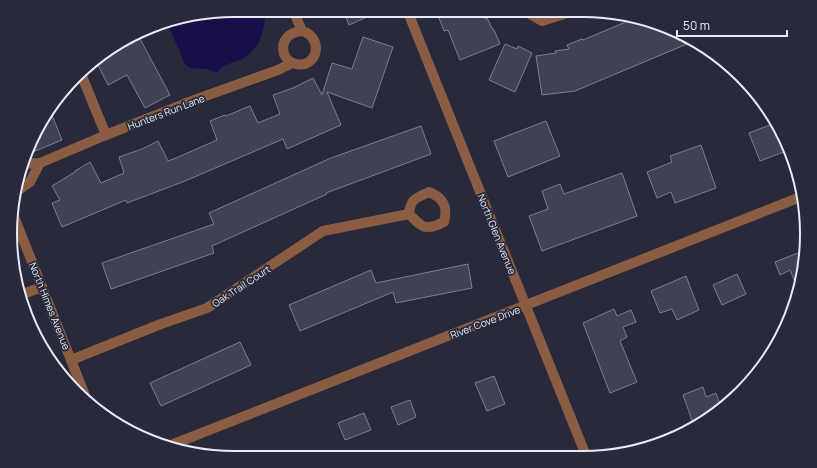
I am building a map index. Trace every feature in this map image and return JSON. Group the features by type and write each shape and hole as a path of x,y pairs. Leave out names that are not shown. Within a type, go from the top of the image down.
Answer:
{"street":[{"name":"Hunters Run Lane","path":"29,164 40,163 106,135 197,99 278,70 292,63 304,64 309,62 314,57 317,50 316,44 313,37 308,33 302,32 297,17"},
{"name":"North Glen Avenue","path":"410,17 585,451"},
{"path":"535,17 542,21 555,17"},
{"path":"292,63 285,55 283,48 285,40 294,32 302,32"},
{"path":"83,79 106,135"},
{"path":"22,188 30,182 40,163"},
{"name":"River Cove Drive","path":"176,443 797,198"},
{"name":"Oak Trail Court","path":"71,360 161,324 207,308 323,231 408,214"},
{"name":"North Himes Avenue","path":"17,224 82,388"},
{"path":"25,293 42,287"}],"shaded area":[{"path":"220,17 265,17 263,31 257,45 242,59 225,66 217,73 206,69 190,68 185,64 169,27 192,21"}],"building":[{"path":"346,17 367,17 349,25"},
{"path":"439,17 484,17 485,19 487,18 494,30 500,44 460,60 448,30 444,31"},
{"path":"627,21 653,29 688,44 575,91 542,95 536,56 556,53 555,51 569,49 567,45 582,39 583,40"},
{"path":"363,37 393,47 372,108 327,92 341,125 287,149 283,139 185,181 127,203 126,200 62,227 52,203 60,200 52,186 75,171 90,162 101,183 124,173 119,157 142,149 158,141 168,161 217,140 210,121 225,115 226,116 250,106 258,123 280,114 273,95 293,88 313,78 322,95 332,63 352,69"},
{"path":"140,38 170,95 145,108 127,75 108,85 98,65 125,46"},
{"path":"505,44 517,49 518,46 532,53 515,92 489,80"},
{"path":"52,116 62,140 34,152 39,138"},
{"path":"546,121 560,156 508,177 494,141"},
{"path":"770,125 778,138 783,152 760,161 749,133"},
{"path":"421,126 431,154 326,193 327,194 212,246 214,253 111,289 102,263 214,224 209,213 331,158"},
{"path":"701,145 716,188 675,203 671,192 657,198 647,172 672,162 670,156"},
{"path":"622,173 637,216 542,251 529,216 548,209 542,191 560,184 564,194"},
{"path":"799,252 795,281 790,270 780,275 775,262"},
{"path":"468,264 472,288 396,303 393,292 300,331 289,305 371,270 376,283"},
{"path":"737,274 746,294 722,305 713,285"},
{"path":"686,276 699,310 677,320 672,309 660,313 651,291"},
{"path":"614,309 617,316 631,310 636,322 623,327 627,337 620,341 637,382 610,393 583,323"},
{"path":"240,342 251,365 161,406 150,383"},
{"path":"494,376 505,404 487,411 475,383"},
{"path":"703,387 706,397 716,393 719,403 693,422 683,395"},
{"path":"410,400 416,417 398,425 391,407"},
{"path":"364,413 371,430 345,440 338,423"}]}
